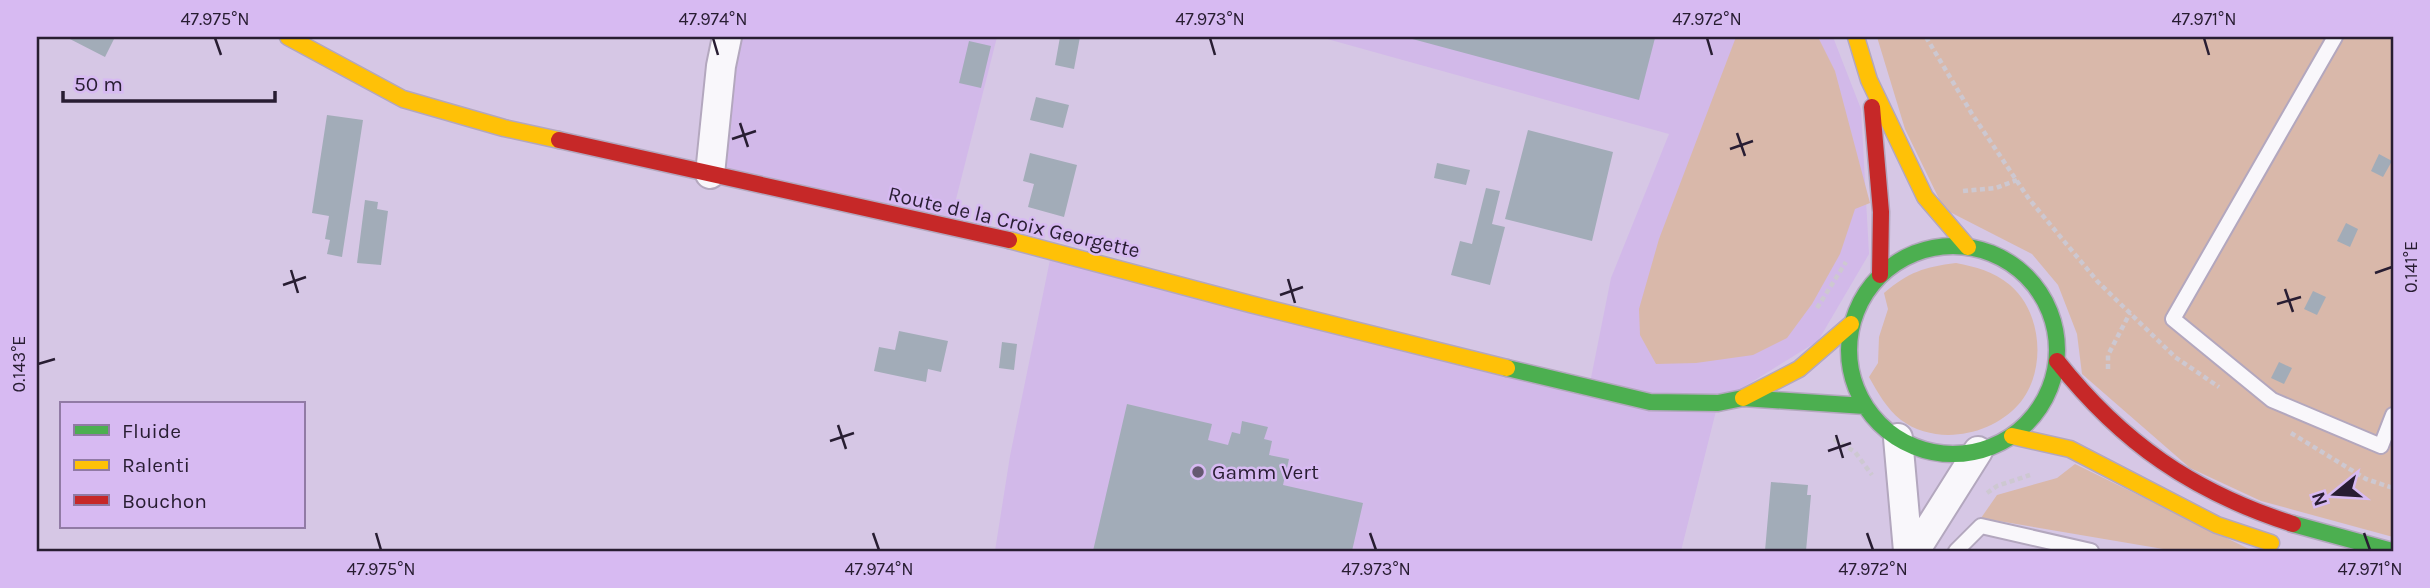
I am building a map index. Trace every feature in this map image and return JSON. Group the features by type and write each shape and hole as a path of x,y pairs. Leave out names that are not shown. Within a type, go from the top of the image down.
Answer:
{"main road":[{"name":"Route de la Croix Georgette","path":"288,37 403,99 504,128 1052,250 1250,304 1650,402 1718,403 1742,398 1799,369 1851,324"},
{"path":"1856,37 1869,80 1925,197 1968,247"},
{"path":"1869,80 1882,212 1883,247 1880,275"},
{"path":"1945,246 1968,247 2000,257 2028,277 2042,296 2052,325 2057,361 2042,404 2012,436 1978,451 1956,454 1931,452 1898,438 1880,424 1866,406 1856,389 1850,369 1851,324 1859,305 1880,275 1902,259 1923,250 1945,246"},
{"path":"2057,361 2097,410 2143,448 2202,486 2237,504 2285,521 2392,551"},
{"name":"Route de la Croix Georgette","path":"1742,398 1866,406"},
{"path":"2012,436 2070,449 2217,525 2283,547"}],"street":[{"path":"710,174 721,66 727,37"},
{"path":"1898,438 1908,551"},
{"path":"1916,551 1978,451"}],"lane":[{"path":"2335,37 2173,319 2272,400 2381,446 2393,415"},
{"path":"1956,551 1981,526 2091,551"}],"path":[{"path":"1926,37 1972,114 2029,199 2098,282 2175,357 2227,393"},
{"path":"1960,191 1996,188 2017,180"},
{"path":"1813,313 1847,260"},
{"path":"2109,382 2108,355 2130,313"},
{"path":"2284,429 2366,479 2393,488"},
{"path":"1825,433 1855,452 1877,482"},
{"path":"1977,499 1997,486 2036,473"}],"shaded area":[{"path":"727,37 997,37 949,227 710,174"},
{"path":"1320,37 1833,37 1861,109 1869,254 1818,341 1718,403 1681,551 995,551 1010,456 1052,250 1589,388 1611,278 1669,134"},
{"path":"1736,37 1818,37 1835,71 1870,203 1855,209 1840,254 1812,304 1787,338 1753,355 1696,363 1656,364 1640,335 1639,309 1659,239"},
{"path":"1877,37 2393,37 2393,537 2261,501 2190,468 2082,374 2077,334 2058,285 2032,254 1944,209 1905,129"},
{"path":"1956,263 1997,276 2021,297 2035,327 2037,360 2034,377 2027,392 2006,416 1978,430 1946,435 1915,428 1901,420 1887,406 1869,377 1878,363 1879,337 1888,309 1884,293 1917,272"},
{"path":"2075,464 2253,551 2175,551 1981,518 1997,495 2057,478"}],"building":[{"path":"66,37 115,37 105,57"},
{"path":"1060,37 1080,37 1074,69 1055,65"},
{"path":"1405,37 1650,37 1655,38 1639,100"},
{"path":"969,41 991,46 981,88 959,83"},
{"path":"1036,97 1069,105 1063,128 1030,120"},
{"path":"327,115 363,120 342,257 327,254 330,240 325,239 329,216 312,213"},
{"path":"1528,130 1613,152 1592,241 1505,219"},
{"path":"1030,153 1077,165 1064,217 1028,207 1034,184 1023,181"},
{"path":"2379,154 2392,161 2383,177 2371,171"},
{"path":"1437,163 1470,170 1466,185 1434,178"},
{"path":"1486,188 1500,191 1492,224 1505,227 1490,285 1451,275 1460,241 1472,244"},
{"path":"365,200 378,202 377,209 388,211 381,265 357,263"},
{"path":"2346,223 2358,229 2350,247 2337,241"},
{"path":"2313,291 2326,297 2317,315 2304,309"},
{"path":"899,331 948,341 941,372 928,369 926,382 874,371 879,347 895,350"},
{"path":"1002,342 1017,344 1014,370 999,368"},
{"path":"2279,362 2292,368 2284,384 2271,378"},
{"name":"Gamm Vert","path":"1127,404 1212,424 1208,440 1228,445 1232,432 1240,434 1242,421 1268,427 1264,439 1272,441 1269,455 1289,459 1283,485 1363,503 1352,551 1093,551"},
{"path":"1771,482 1808,485 1807,495 1811,495 1806,551 1765,551"}],"traffic: fast":[{"path":"1953,246 1993,254 2026,277 2049,310 2057,350 2049,390 2026,423 1993,446 1953,454 1913,446 1880,423 1857,390 1849,350 1857,310 1880,277 1913,254 1953,246"},
{"path":"1507,368 1650,402 1718,403 1743,398 1865,406"},
{"path":"2293,524 2392,551"}],"traffic: slow":[{"path":"288,37 403,99 504,128 559,140"},
{"path":"1856,37 1869,80 1925,197 1968,247"},
{"path":"1009,240 1507,368"},
{"path":"1743,398 1799,369 1851,324"},
{"path":"2012,436 2070,449 2217,525 2271,543"}],"traffic: jam":[{"path":"1872,107 1881,212 1880,275"},
{"path":"559,140 1009,240"},
{"path":"2057,361 2107,417 2162,461 2223,497 2293,524"}],"place":[{"name":"Gamm Vert","path":"1198,472"}]}
